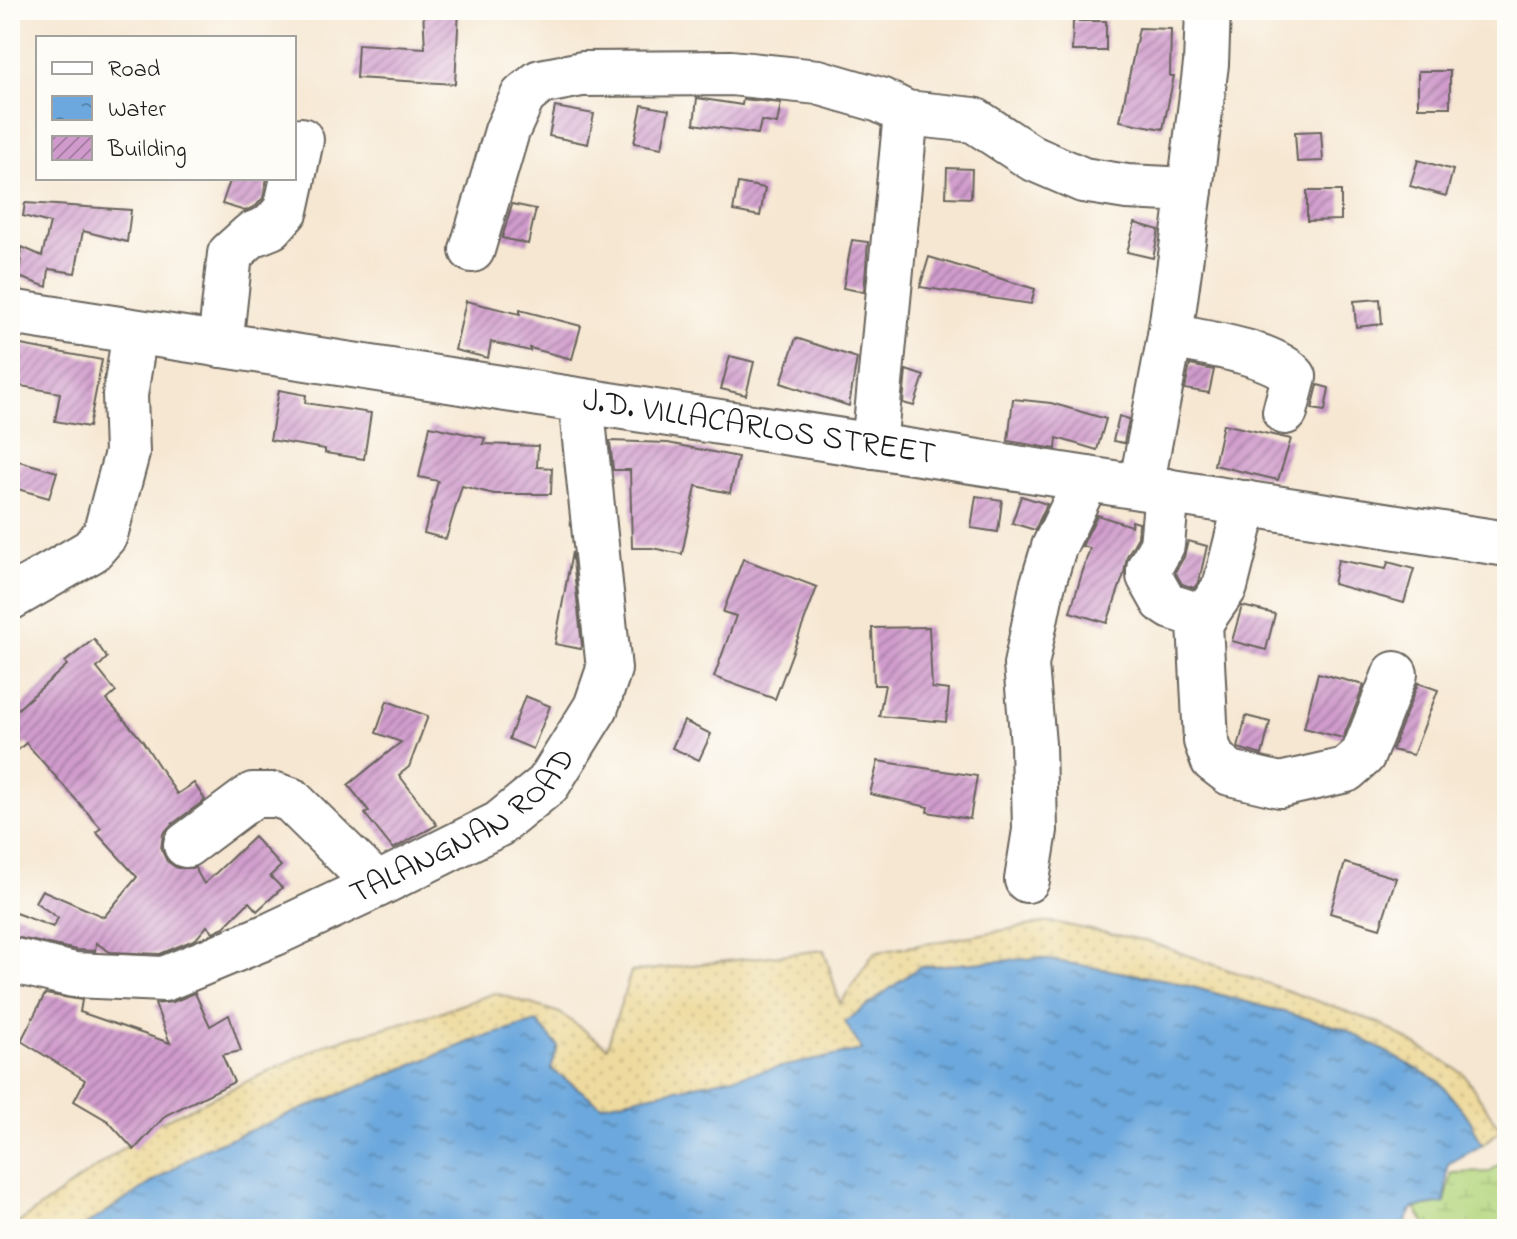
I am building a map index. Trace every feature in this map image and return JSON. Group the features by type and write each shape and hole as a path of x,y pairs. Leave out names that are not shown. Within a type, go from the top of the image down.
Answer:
{"street":[{"path":"1208,10 1206,64 1170,336 1154,489 1162,545 1149,568 1149,576 1163,601 1194,614 1200,623 1206,741 1213,760 1230,773 1280,785 1346,770 1363,755 1395,674"},
{"path":"472,250 507,131 523,96 540,82 582,74 731,73 818,82 880,100 906,113 974,120 1032,158 1083,180 1127,187 1190,190"},
{"path":"874,446 906,113"},
{"path":"220,345 230,254 251,235 271,227 286,210 293,180"},
{"name":"J.D. VILLACARLOS STREET","path":"10,312 1507,544"},
{"path":"10,598 91,551 105,535 127,453 125,395 135,332"},
{"path":"1170,336 1263,357 1287,368 1294,377 1285,412"},
{"name":"TALANGNAN ROAD","path":"10,960 74,975 164,979 273,934 499,824 548,784 596,707 609,669 581,401"},
{"path":"1027,880 1035,830 1033,744 1026,665 1042,587 1054,547 1087,479"},
{"path":"1200,623 1225,587 1246,503"},
{"path":"186,845 253,795 276,795 291,800 377,885"}],"green space":[{"path":"1507,1157 1507,1229 1428,1229 1415,1208 1445,1203 1452,1173 1490,1172"}],"sand":[{"path":"1050,922 1147,941 1379,1023 1463,1073 1501,1130 1482,1145 1470,1120 1345,1029 1167,980 1038,958 863,1050 601,1105 551,1069 476,1039 204,1149 80,1229 10,1229 158,1123 329,1043 437,1013 495,993 560,1013 607,1047 631,972 824,950 840,1004 874,953"}],"water":[{"path":"1038,958 1167,980 1345,1029 1439,1081 1470,1120 1482,1145 1448,1164 1445,1203 1413,1208 1402,1229 80,1229 204,1149 477,1039 537,1022 558,1046 551,1069 601,1105 862,1050 845,1022 919,967"}],"building":[{"path":"423,10 459,10 455,84 356,78 358,44 425,48"},
{"path":"1073,21 1106,21 1106,51 1072,51"},
{"path":"1139,28 1171,29 1170,76 1174,76 1163,129 1120,121"},
{"path":"1418,71 1450,71 1450,107 1418,107"},
{"path":"697,98 742,105 743,99 781,103 777,124 761,121 758,134 694,124"},
{"path":"642,105 669,110 662,148 634,143"},
{"path":"555,107 594,114 588,144 549,136"},
{"path":"1321,131 1323,161 1297,162 1295,132"},
{"path":"1418,160 1453,170 1446,196 1410,186"},
{"path":"947,168 972,169 971,198 946,197"},
{"path":"230,180 267,180 263,198 256,206 245,211 222,204"},
{"path":"738,183 765,188 760,216 733,211"},
{"path":"1307,191 1341,191 1341,220 1307,221"},
{"path":"25,203 131,210 127,242 83,231 75,273 49,269 47,287 19,277 22,247 42,256 50,223 23,216"},
{"path":"512,204 536,209 528,244 502,238"},
{"path":"1135,223 1159,230 1153,258 1127,252"},
{"path":"852,240 868,242 864,292 843,288"},
{"path":"929,257 1035,289 1031,304 920,287"},
{"path":"1380,299 1382,324 1356,327 1354,301"},
{"path":"466,301 520,314 520,310 581,326 572,359 491,342 488,358 455,350"},
{"path":"796,338 857,358 849,406 781,383"},
{"path":"10,343 102,360 89,427 55,421 60,393 10,384"},
{"path":"730,356 754,362 746,395 721,389"},
{"path":"1190,365 1214,370 1209,393 1185,389"},
{"path":"906,370 924,376 914,406 903,403"},
{"path":"1318,385 1329,388 1325,411 1312,409"},
{"path":"279,390 306,395 305,403 371,413 364,459 270,440"},
{"path":"1013,399 1051,403 1106,419 1097,450 1057,438 1056,449 1008,441"},
{"path":"1119,416 1129,419 1124,443 1113,441"},
{"path":"1223,424 1291,439 1278,480 1214,465"},
{"path":"430,426 485,438 483,444 538,446 537,467 552,468 551,494 494,494 462,486 446,539 424,533 438,481 419,477"},
{"path":"610,441 668,443 738,457 730,493 696,486 682,554 632,548 630,470 613,470"},
{"path":"19,461 57,472 49,498 11,487"},
{"path":"976,496 1002,500 998,532 971,528"},
{"path":"1021,496 1047,504 1035,530 1012,523"},
{"path":"1097,515 1131,526 1132,521 1139,523 1138,537 1127,556 1107,623 1070,612 1090,548 1082,546"},
{"path":"1188,541 1207,546 1199,581 1194,588 1182,584 1175,572 1184,557"},
{"path":"572,552 582,646 581,649 555,644"},
{"path":"743,559 817,587 775,699 714,677 736,616 723,612"},
{"path":"1338,560 1386,569 1388,562 1414,569 1404,603 1333,584"},
{"path":"1242,606 1275,614 1266,650 1232,641"},
{"path":"929,627 932,688 949,690 946,722 879,716 885,685 874,685 872,628"},
{"path":"94,639 107,658 97,668 116,692 107,700 142,740 177,794 194,783 205,800 163,834 161,849 167,861 177,868 195,868 204,884 254,837 281,866 270,876 282,888 257,911 249,902 224,927 213,932 207,926 196,939 160,954 110,952 96,943 95,951 77,950 10,936 10,911 53,927 58,918 35,902 42,890 104,917 137,877 96,832 101,828 26,743 10,757 10,716 67,665 65,662"},
{"path":"1318,673 1364,685 1343,738 1304,728"},
{"path":"1418,683 1438,690 1413,755 1392,750"},
{"path":"525,696 550,706 533,749 509,739"},
{"path":"387,701 428,716 409,767 399,775 437,825 393,849 365,814 369,811 348,785 401,742 376,733"},
{"path":"1246,716 1270,722 1262,755 1238,748"},
{"path":"684,721 711,734 699,760 672,748"},
{"path":"878,761 977,776 970,819 927,812 928,807 870,794"},
{"path":"1345,863 1396,878 1380,928 1330,913"},
{"path":"195,993 210,1026 229,1015 241,1051 222,1055 234,1082 166,1115 134,1150 108,1121 74,1101 85,1080 21,1041 45,994 82,1000 80,1012 170,1043 155,1004 173,1002"}]}
